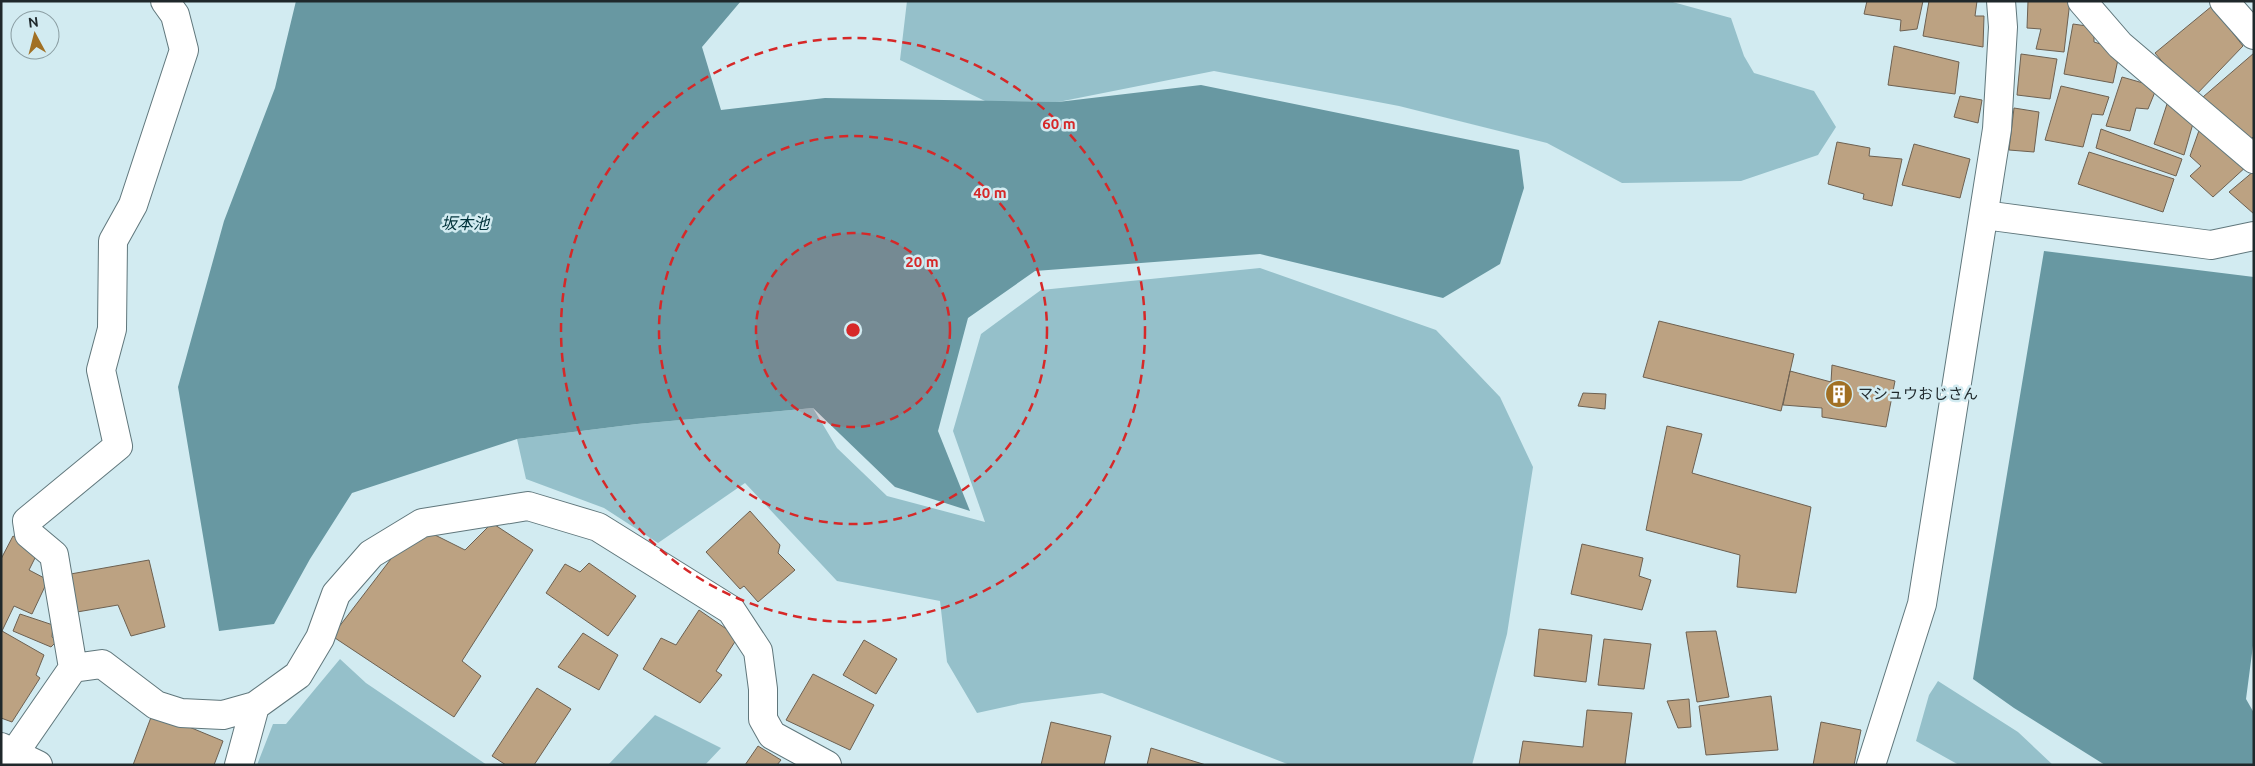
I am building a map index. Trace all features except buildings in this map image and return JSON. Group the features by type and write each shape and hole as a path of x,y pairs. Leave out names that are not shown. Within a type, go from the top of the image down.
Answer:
{"street":[{"path":"15,757 73,668 54,555 29,534 27,521 118,446 101,370 112,329 113,241 133,205 184,50 175,14 165,1"},
{"path":"1871,765 1922,604 1997,129 2003,28 2001,1"},
{"path":"2082,1 2120,45 2254,159"},
{"path":"2224,1 2254,35"},
{"path":"1984,215 2211,245 2254,236"},
{"path":"73,668 102,664 156,705 181,714 223,715 256,706 298,675 320,638 336,594 371,554 422,522 528,506 598,527 731,610 758,651 763,689 763,719 772,735 827,765"},
{"path":"239,765 256,706"}],"shaded area":[{"path":"907,1 1669,1 1731,18 1744,56 1754,73 1814,91 1836,127 1818,155 1741,181 1622,183 1547,143 1399,106 1214,71 1058,102 985,101 900,60"},
{"path":"1260,268 1436,330 1500,397 1533,467 1507,634 1472,765 1290,765 1102,693 1022,703 977,713 947,662 940,601 837,581 745,483 658,543 604,508 526,479 517,439 637,424 813,408 837,448 887,496 985,522 953,431 981,334 1041,290"},
{"path":"340,659 366,683 487,765 257,765 273,724 286,724"},
{"path":"1938,681 2018,732 2053,765 1959,765 1916,741 1929,695"},
{"path":"655,715 721,748 705,765 608,765"}],"water":[{"name":"坂本池","path":"296,1 741,1 702,47 721,110 825,98 1058,102 1201,85 1519,150 1524,188 1500,264 1443,298 1260,254 1035,271 968,318 938,431 970,511 895,487 813,408 637,424 517,439 352,493 310,559 274,624 219,631 178,387 224,221 275,88"},
{"path":"2044,251 2254,277 2254,638 2246,699 2254,713 2254,765 2105,765 2014,708 1973,679"}],"place":[{"name":"マシュウおじさん","path":"1839,394"}]}
